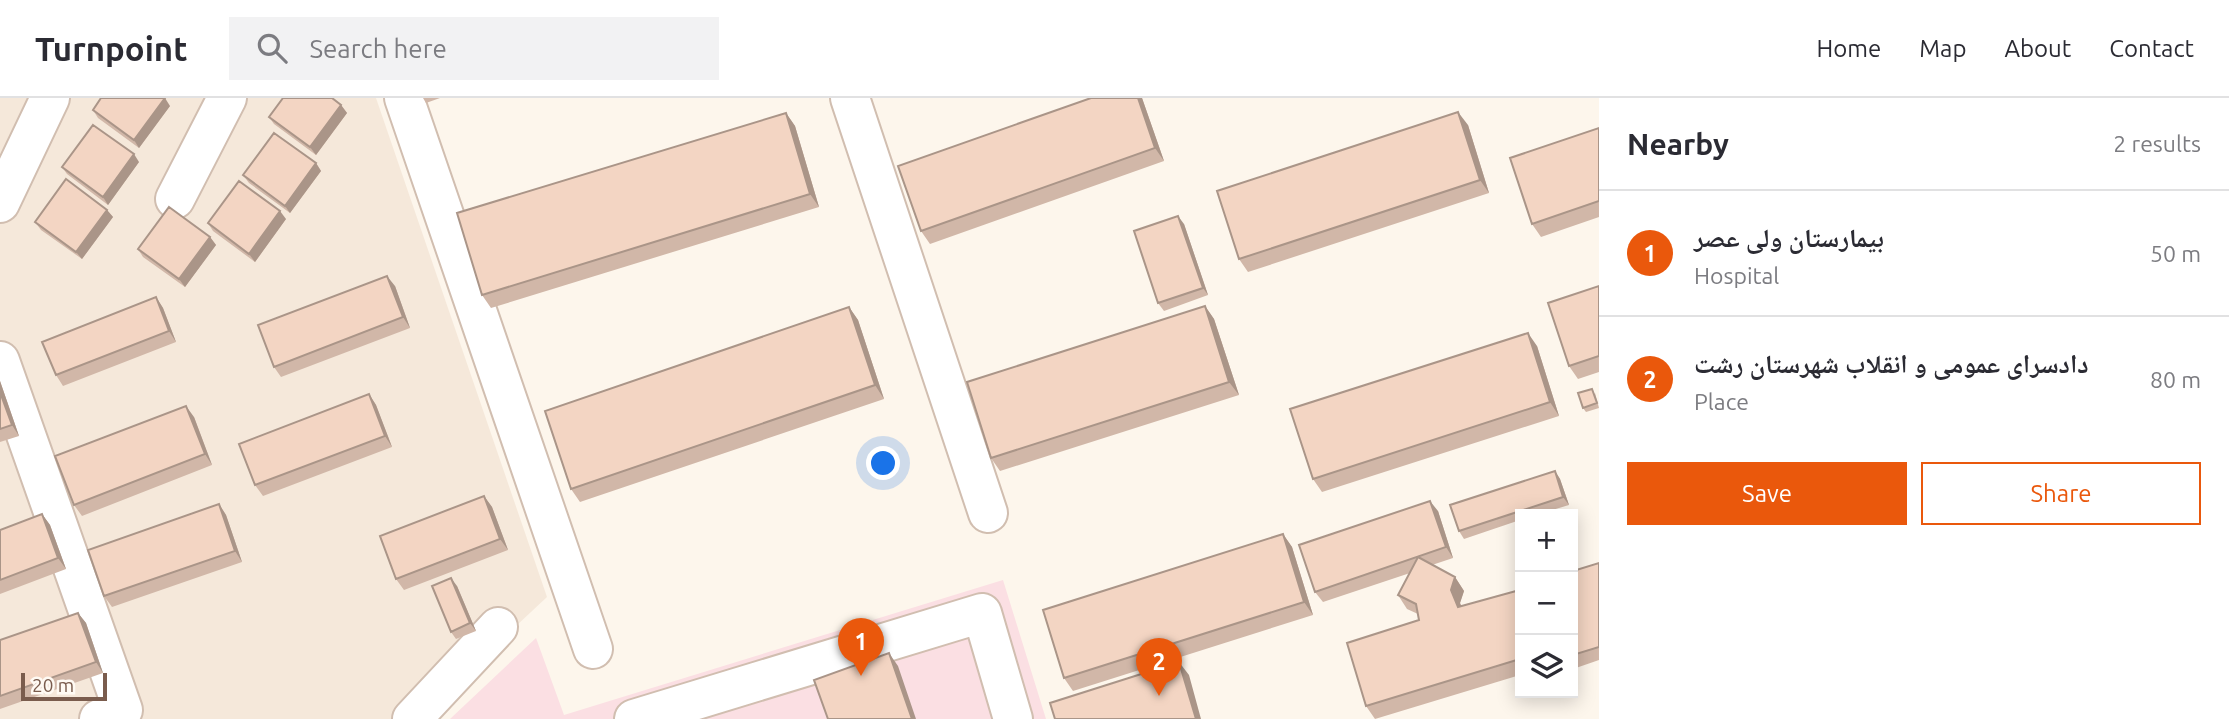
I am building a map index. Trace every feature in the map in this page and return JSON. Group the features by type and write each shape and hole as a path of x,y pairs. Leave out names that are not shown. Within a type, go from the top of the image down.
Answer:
{"street":[{"path":"0,203 50,98"},
{"path":"404,98 593,649"},
{"path":"850,98 988,513"},
{"path":"175,199 222,100"},
{"path":"0,361 116,716"},
{"path":"634,719 982,613 1013,719"},
{"path":"412,719 498,627"}],"shaded area":[{"path":"0,98 376,98 547,597 417,719 0,719"},
{"path":"1003,580 1046,719 450,719 536,638 564,715"}],"building":[{"path":"101,98 165,98 134,140 93,110"},
{"path":"283,98 332,98 341,105 310,147 269,117"},
{"path":"1091,98 1138,98 1155,148 921,231 898,166"},
{"path":"1458,112 1480,180 1239,259 1217,191"},
{"path":"786,113 810,194 482,295 457,213"},
{"path":"93,125 134,154 103,197 62,167"},
{"path":"1599,128 1599,201 1532,224 1510,158"},
{"path":"274,133 316,163 285,206 243,175"},
{"path":"66,179 107,210 76,252 35,222"},
{"path":"239,181 280,211 249,254 208,223"},
{"path":"169,207 210,237 179,279 138,249"},
{"path":"1178,216 1203,288 1158,303 1134,231"},
{"path":"387,276 403,317 274,367 258,325"},
{"path":"1599,286 1599,356 1569,366 1548,303"},
{"path":"156,297 169,331 56,375 42,342"},
{"path":"1205,306 1229,382 991,458 967,382"},
{"path":"849,307 875,385 571,489 545,411"},
{"path":"1528,333 1550,402 1313,479 1290,409"},
{"path":"1592,389 1597,403 1583,408 1578,393"},
{"path":"0,392 12,425 0,429"},
{"path":"369,394 385,436 255,485 239,444"},
{"path":"186,406 205,454 74,505 55,456"},
{"path":"1555,471 1563,497 1526,509 1515,509 1515,513 1459,531 1450,505"},
{"path":"484,496 500,539 396,579 380,536"},
{"path":"1430,501 1446,547 1315,592 1299,545"},
{"path":"219,504 235,551 104,596 88,550"},
{"path":"42,514 58,558 0,580 0,530"},
{"path":"1283,534 1304,602 1064,678 1043,610"},
{"path":"1418,557 1455,577 1451,590 1458,607 1515,591 1515,661 1366,706 1347,643 1419,620 1416,604 1398,595"},
{"path":"1599,563 1599,647 1578,653 1578,572 1578,569"},
{"path":"451,578 470,623 451,632 432,586"},
{"path":"78,613 96,662 0,696 0,640"},
{"path":"889,653 912,719 828,719 814,680"},
{"path":"1179,662 1196,719 1055,719 1050,703"}],"place":[{"name":"بیمارستان ولی عصر","path":"861,676"},
{"name":"دادسرای عمومی و انقلاب شهرستان رشت","path":"1159,696"}]}
